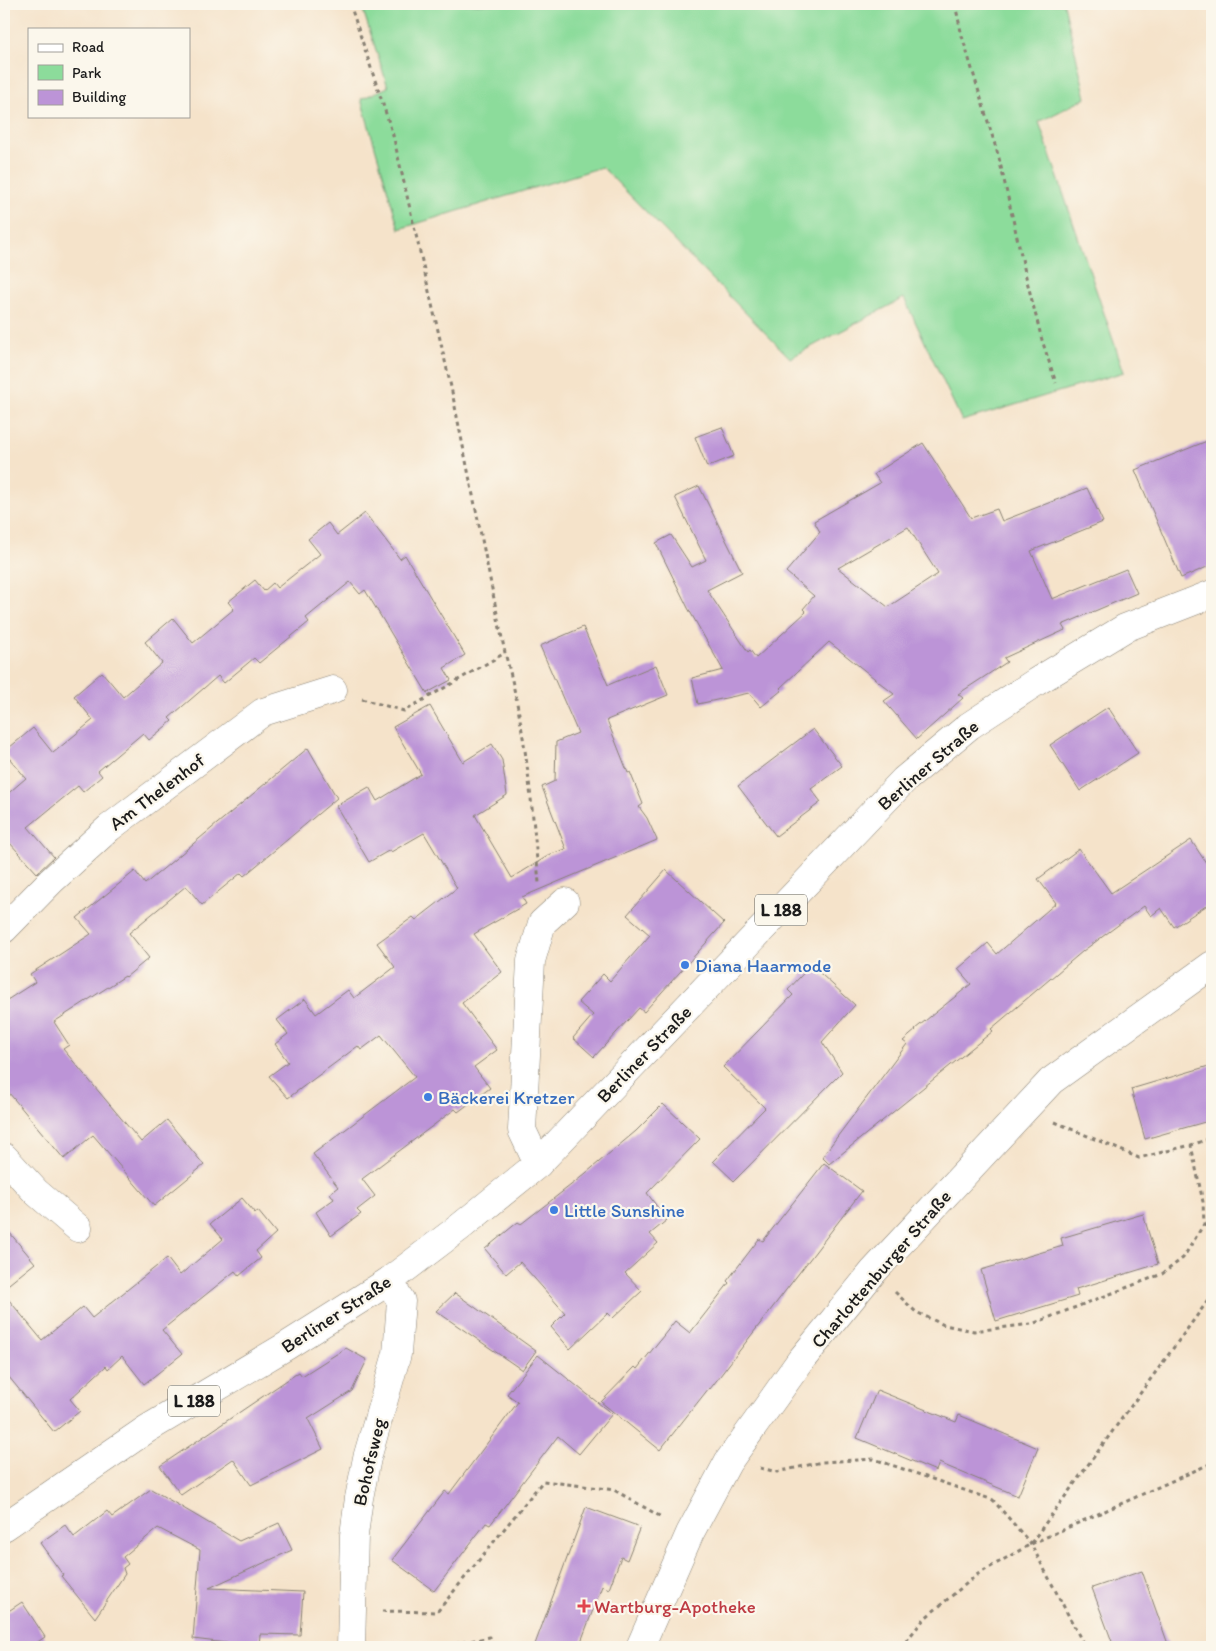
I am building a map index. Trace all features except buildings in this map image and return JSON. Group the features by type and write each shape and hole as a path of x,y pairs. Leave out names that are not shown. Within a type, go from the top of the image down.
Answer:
{"street":[{"name":"Berliner Straße","path":"4,1527 147,1429 288,1345 389,1281 538,1164 904,780 969,726 1036,682 1125,628 1212,594"},
{"name":"Am Thelenhof","path":"4,929 51,881 109,828 263,712 333,690"},
{"path":"538,1164 522,1130 531,961 542,923 565,902"},
{"name":"Charlottenburger Straße","path":"640,1647 690,1533 728,1462 800,1360 873,1272 1051,1081 1212,964"},
{"path":"4,1157 36,1192 78,1228"},
{"name":"Bohofsweg","path":"351,1647 354,1535 359,1498 367,1458 396,1354 401,1301 389,1281"}],"path":[{"path":"350,4 393,135 451,387 505,653 514,686 530,788 542,923"},
{"path":"955,4 962,36 999,158 1029,290 1056,383"},
{"path":"333,690 404,711 505,653"},
{"path":"1025,1110 1139,1158 1212,1138"},
{"path":"916,1312 944,1324 974,1331 1032,1324 1162,1274 1183,1258 1204,1224 1203,1202 1191,1145"},
{"path":"1204,1224 1212,1229"},
{"path":"1031,1544 1212,1295"},
{"path":"728,1462 777,1472 822,1462 874,1459 993,1500 1031,1544 1085,1647"},
{"path":"901,1647 925,1618 978,1574 1031,1544 1212,1463"},
{"path":"352,1610 437,1612 543,1481 614,1490 690,1533"},
{"path":"440,1647 490,1637 492,1647"}],"green space":[{"path":"361,4 1064,4 1086,98 1039,122 1124,372 962,421 904,298 790,358 602,167 399,229 361,99 388,87"}],"place":[{"name":"Diana Haarmode","path":"685,965"},
{"name":"Bäckerei Kretzer","path":"428,1097"},
{"name":"Little Sunshine","path":"554,1210"},
{"name":"Wartburg-Apotheke","path":"584,1606"}]}
